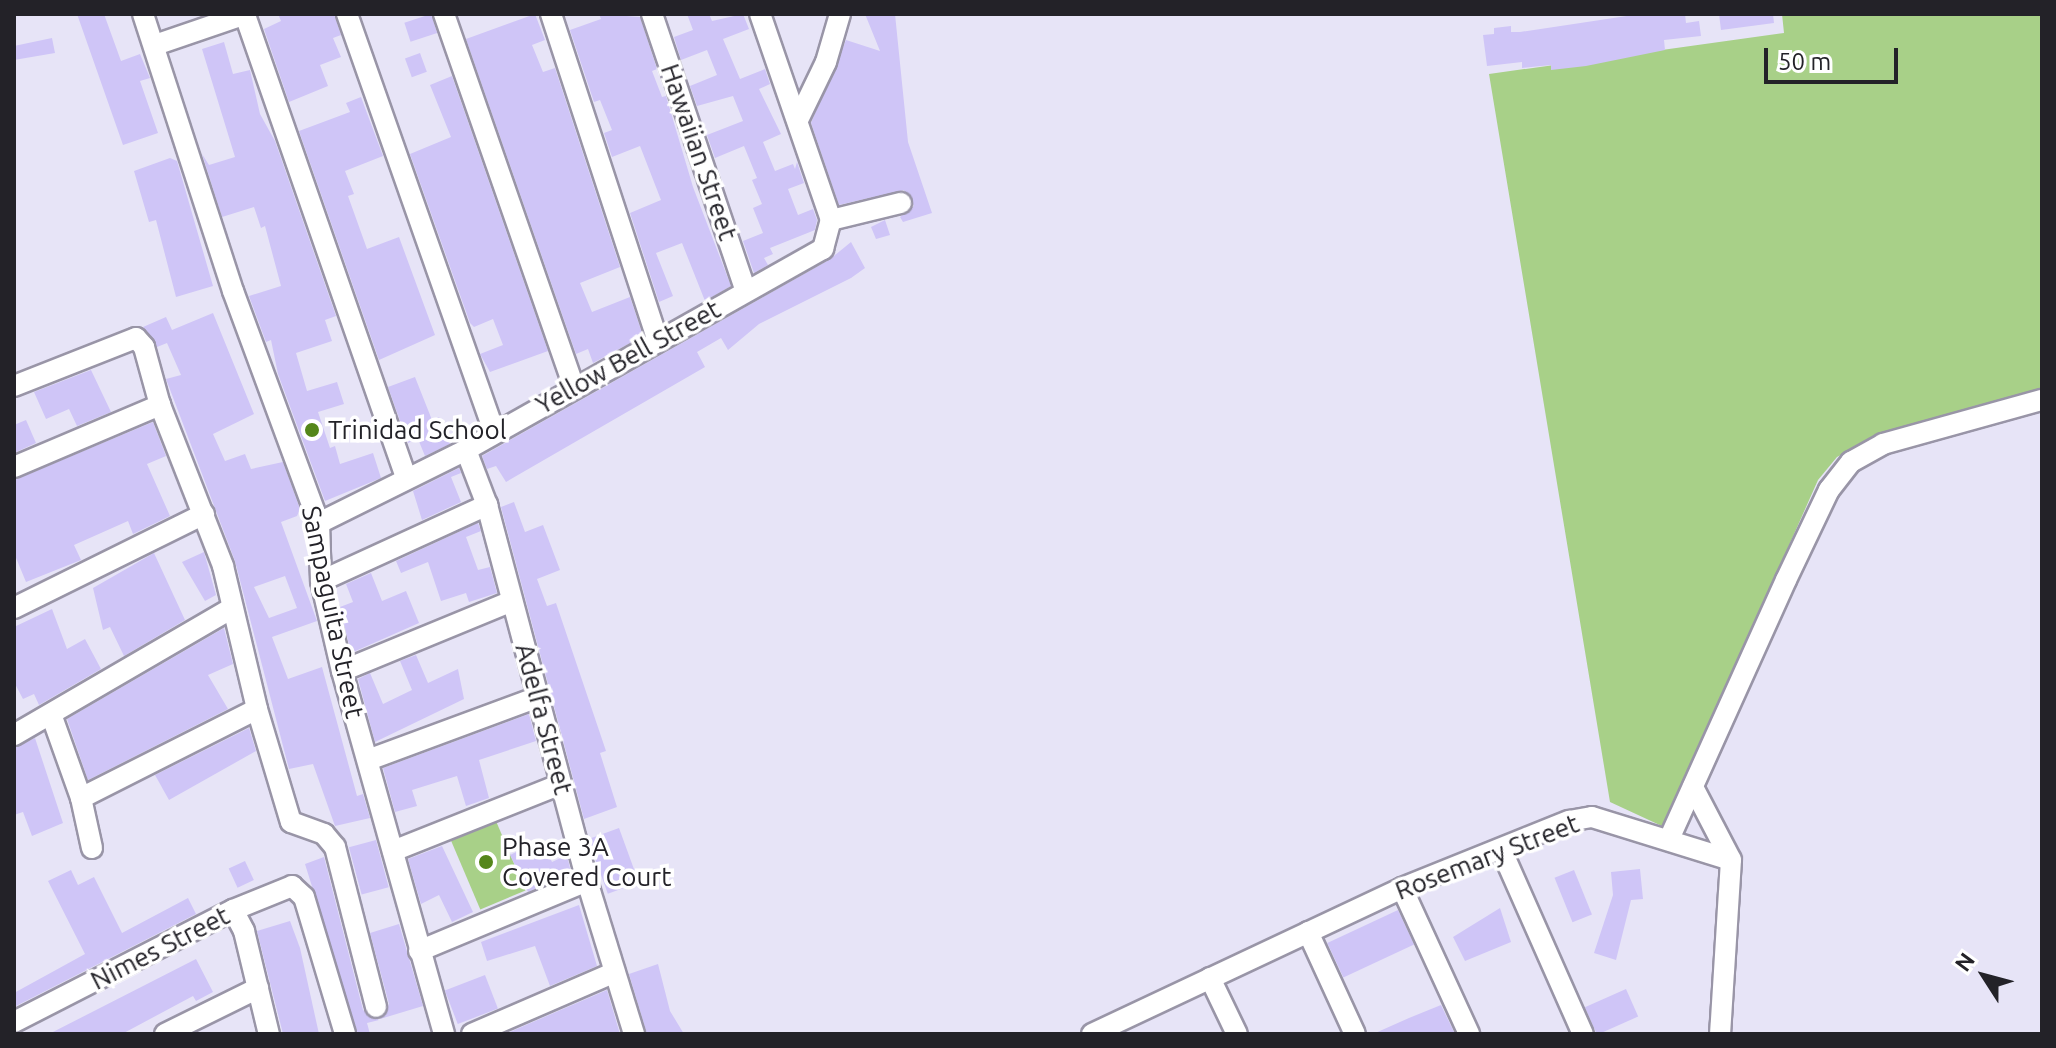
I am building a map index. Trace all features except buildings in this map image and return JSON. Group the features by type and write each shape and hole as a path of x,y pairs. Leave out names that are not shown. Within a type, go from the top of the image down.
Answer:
{"street":[{"name":"Sampaguita Street","path":"143,14 233,291 319,523 321,581 342,671 444,1034"},
{"path":"155,45 246,14 406,477"},
{"path":"347,14 494,432"},
{"path":"444,14 574,387"},
{"path":"551,14 658,341"},
{"name":"Hawaiian Street","path":"652,14 746,291"},
{"path":"760,14 831,220 901,203"},
{"path":"798,120 826,62 840,14"},
{"name":"Yellow Bell Street","path":"319,523 406,477 466,450 817,254 829,242 831,220"},
{"path":"14,386 136,338 144,347 160,405 204,514 291,822 324,834 335,847 376,1007"},
{"path":"1670,837 1829,490 1851,462 1883,444 2042,400"},
{"path":"14,467 160,405"},
{"name":"Adelfa Street","path":"466,450 487,505 587,881 634,1034"},
{"path":"321,581 487,505"},
{"path":"14,608 204,514"},
{"path":"342,671 512,601"},
{"path":"14,735 232,608"},
{"path":"368,760 538,697"},
{"path":"81,798 257,709"},
{"path":"51,714 81,798 92,848"},
{"path":"393,851 561,784"},
{"path":"1693,787 1731,860 1720,1034"},
{"name":"Rosemary Street","path":"1092,1034 1120,1028 1210,978 1402,888 1569,821 1592,817 1670,837 1731,860"},
{"path":"1501,849 1583,1034"},
{"path":"419,951 587,881"},
{"name":"Nimes Street","path":"14,1022 233,910 292,886 304,897 345,1034"},
{"path":"1402,888 1469,1034"},
{"path":"233,910 269,1034"},
{"path":"1308,932 1355,1034"},
{"path":"472,1034 613,973"},
{"path":"1210,978 1237,1034"},
{"path":"165,1034 258,988"}],"green space":[{"path":"1782,14 2042,14 2042,392 1862,444 1837,457 1818,480 1664,827 1610,802 1489,74 1784,33"},
{"name":"Phase 3A Covered Court","path":"493,814 525,890 480,910 448,833"}],"place":[{"name":"Trinidad School","path":"312,430"},
{"name":"Phase 3A Covered Court","path":"486,862"}]}
